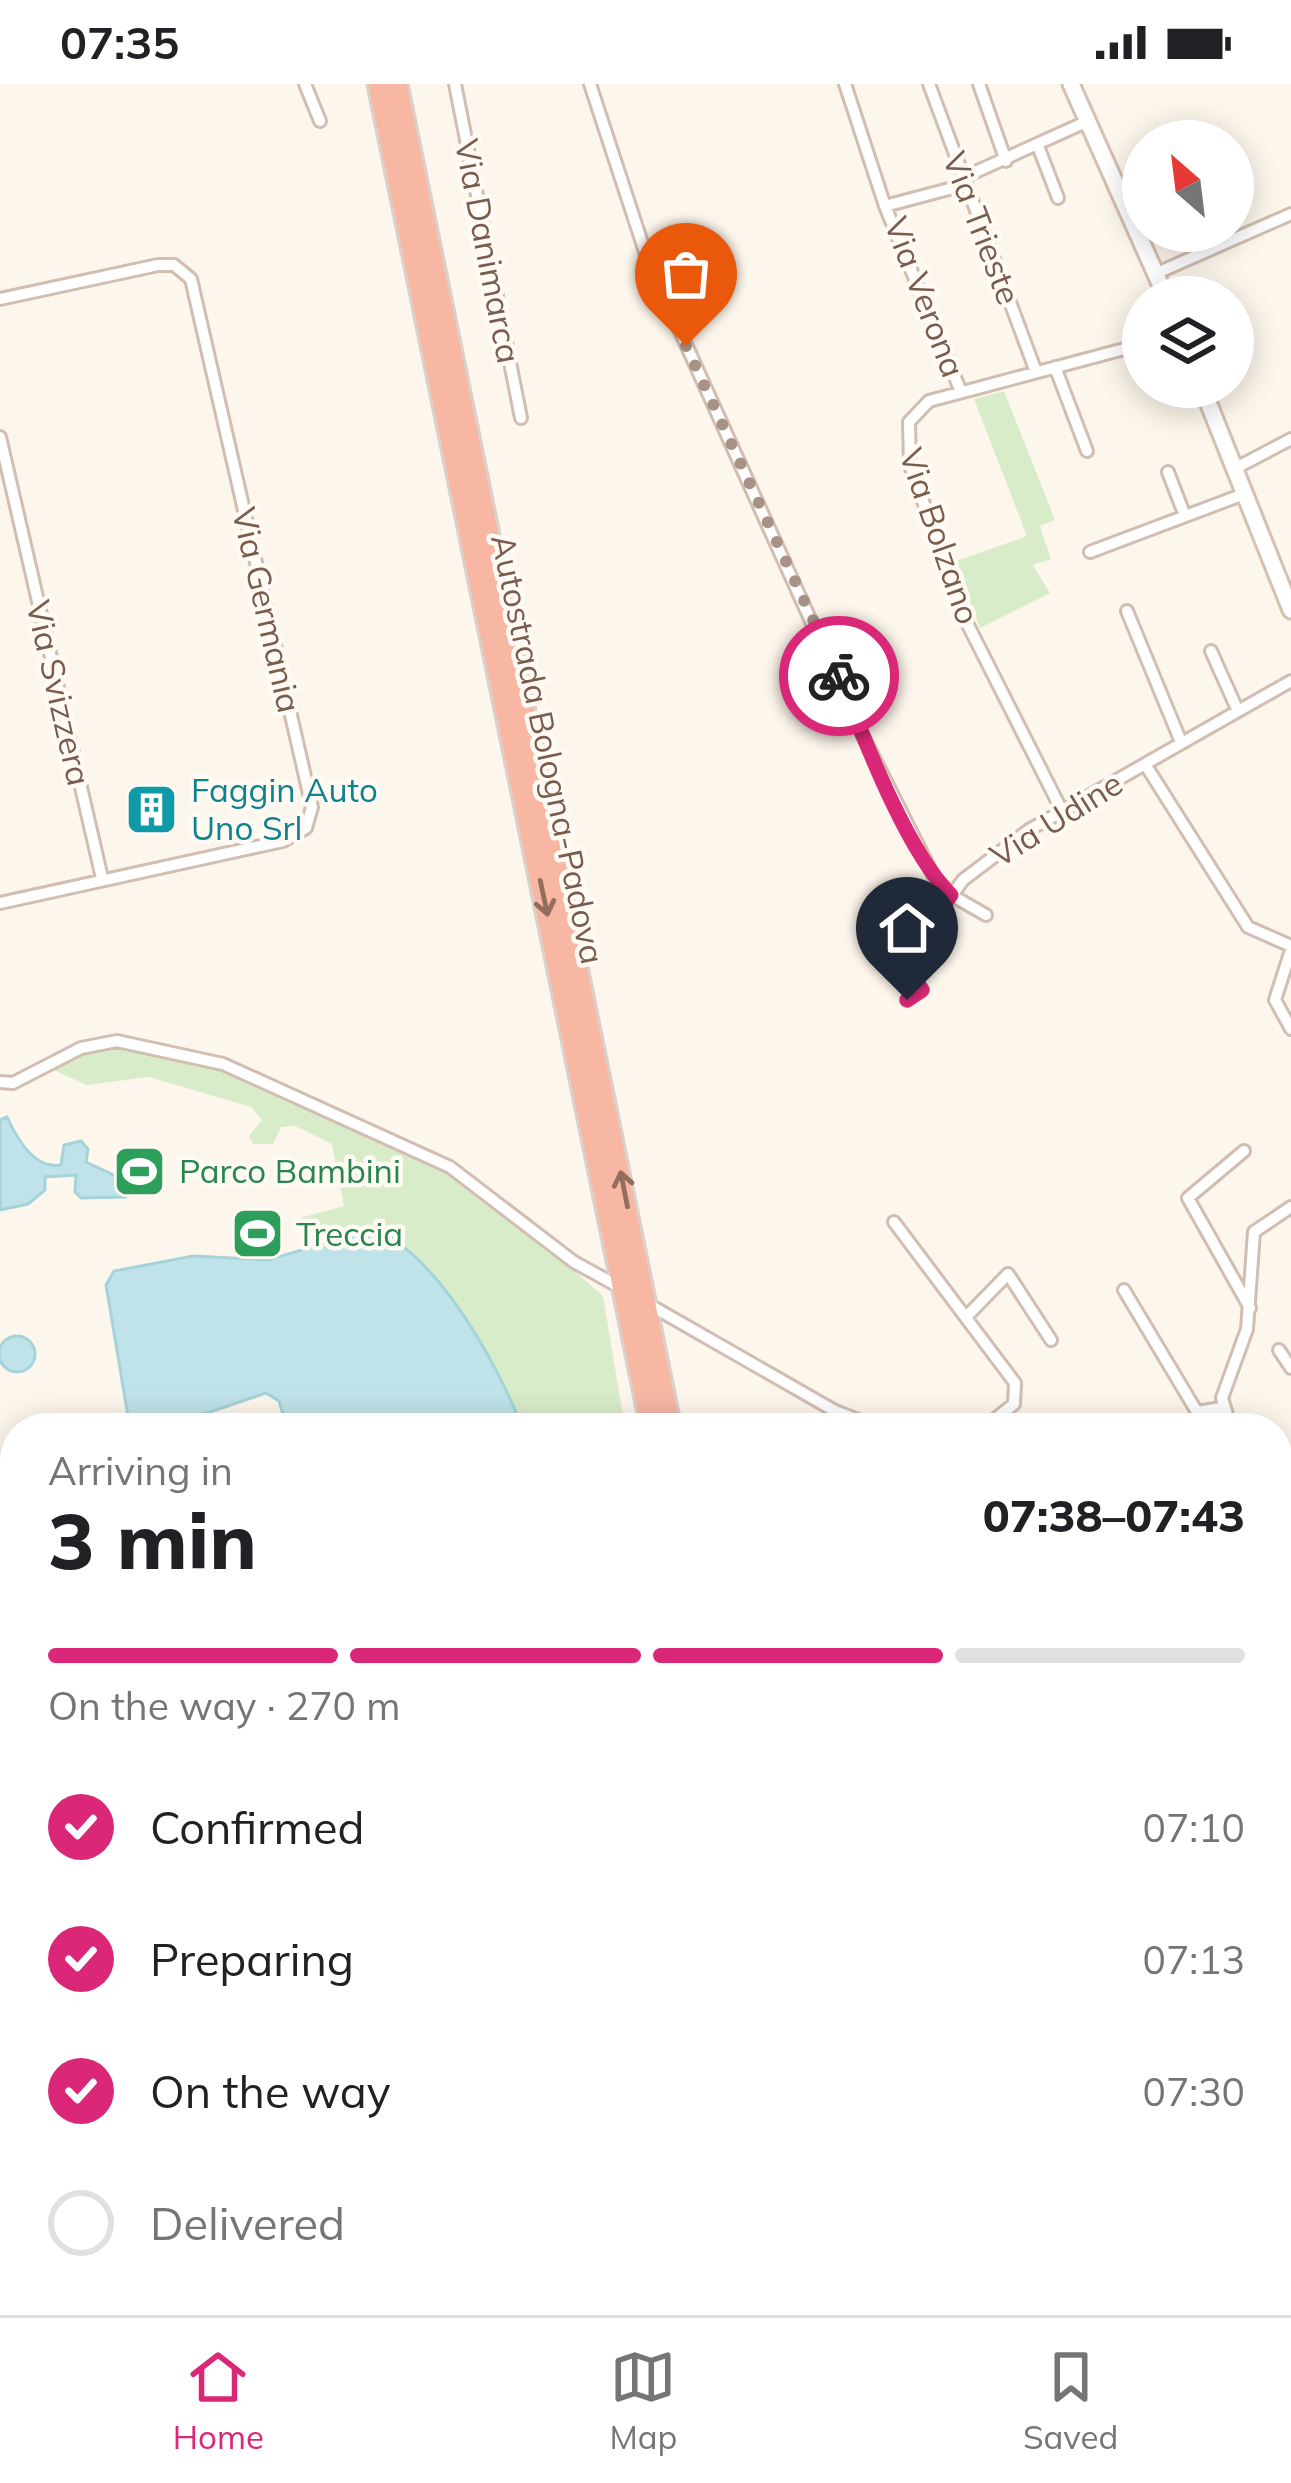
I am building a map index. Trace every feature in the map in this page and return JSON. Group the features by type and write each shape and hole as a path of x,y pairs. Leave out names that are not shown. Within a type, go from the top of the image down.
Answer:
{"highway":[{"name":"Autostrada Bologna-Padova","path":"379,84 649,1413"},
{"name":"Autostrada Bologna-Padova","path":"396,84 667,1413"}],"street":[{"path":"305,84 320,122"},
{"name":"Via Danimarca","path":"455,84 521,418"},
{"path":"590,84 647,258 826,645 862,734 934,877 951,895 986,915"},
{"path":"845,84 885,206"},
{"name":"Via Trieste","path":"929,84 1036,372"},
{"path":"980,84 1006,161"},
{"path":"1071,84 1158,276"},
{"name":"Via Verona","path":"961,392 885,206 963,181 1088,121"},
{"path":"1038,146 1058,198"},
{"path":"1157,273 1204,248 1291,214"},
{"name":"Via Germania","path":"0,299 158,265 174,265 191,279 312,807 306,828 283,841 0,903"},
{"name":"Via Bolzano","path":"1061,809 965,619 905,450 908,422 919,409 961,392 1122,349"},
{"path":"1055,367 1087,451"},
{"path":"1210,408 1285,581 1291,610"},
{"name":"Via Svizzera","path":"0,437 102,878"},
{"path":"1234,469 1291,439"},
{"path":"1168,472 1185,516"},
{"path":"1090,552 1244,494"},
{"path":"1127,611 1181,742"},
{"path":"1210,650 1237,709"},
{"name":"Via Udine","path":"907,1000 922,990 898,955 923,935 974,871 1061,809 1291,680"},
{"path":"1145,764 1248,927 1291,948 1276,1000 1291,1030"},
{"path":"0,1082 13,1083 81,1048 117,1041 223,1064 450,1167 574,1262 616,1285"},
{"path":"1244,1151 1188,1198 1250,1308"},
{"path":"1224,1413 1224,1382 1243,1343 1250,1308 1248,1260 1254,1232 1291,1207"},
{"path":"894,1222 968,1315 1017,1388 1014,1404 1003,1413"},
{"path":"968,1315 1008,1274 1051,1340"},
{"path":"1124,1290 1197,1412 1222,1408"},
{"path":"655,1308 840,1413"},
{"path":"1279,1350 1291,1368"}],"green space":[{"path":"1004,391 1055,520 1040,526 1051,559 1033,565 1050,593 980,628 954,562 1027,536 974,399"},
{"path":"157,1043 223,1066 450,1169 493,1200 603,1296 622,1413 516,1413 481,1344 444,1289 400,1244 376,1228 302,1250 300,1218 344,1206 332,1144 295,1126 281,1127 273,1144 253,1144 249,1136 262,1120 251,1107 149,1077 87,1085 51,1069 84,1052"}],"water":[{"path":"7,1117 22,1143 43,1163 61,1165 64,1145 81,1141 88,1149 86,1162 116,1176 125,1197 81,1198 75,1192 76,1175 45,1177 45,1190 28,1204 0,1210 0,1120"},
{"name":"Parco Bambini","path":"143,1152 156,1154 159,1169 129,1193 123,1174"},
{"path":"376,1228 400,1244 444,1289 481,1344 516,1413 283,1413 279,1401 266,1393 207,1413 127,1413 106,1285 114,1271 193,1256 268,1260"},
{"path":"17,1336 30,1341 35,1354 30,1367 17,1372 4,1367 -1,1354 4,1341"}],"way so far":[{"path":"686,346 839,676"}],"place":[{"name":"Faggin Auto Uno Srl","path":"152,809"},
{"name":"Parco Bambini","path":"140,1171"},
{"name":"Treccia","path":"257,1234"}],"route":[{"path":"839,676 901,813 934,877 951,895 923,935 898,955 922,990 907,1000"}]}
